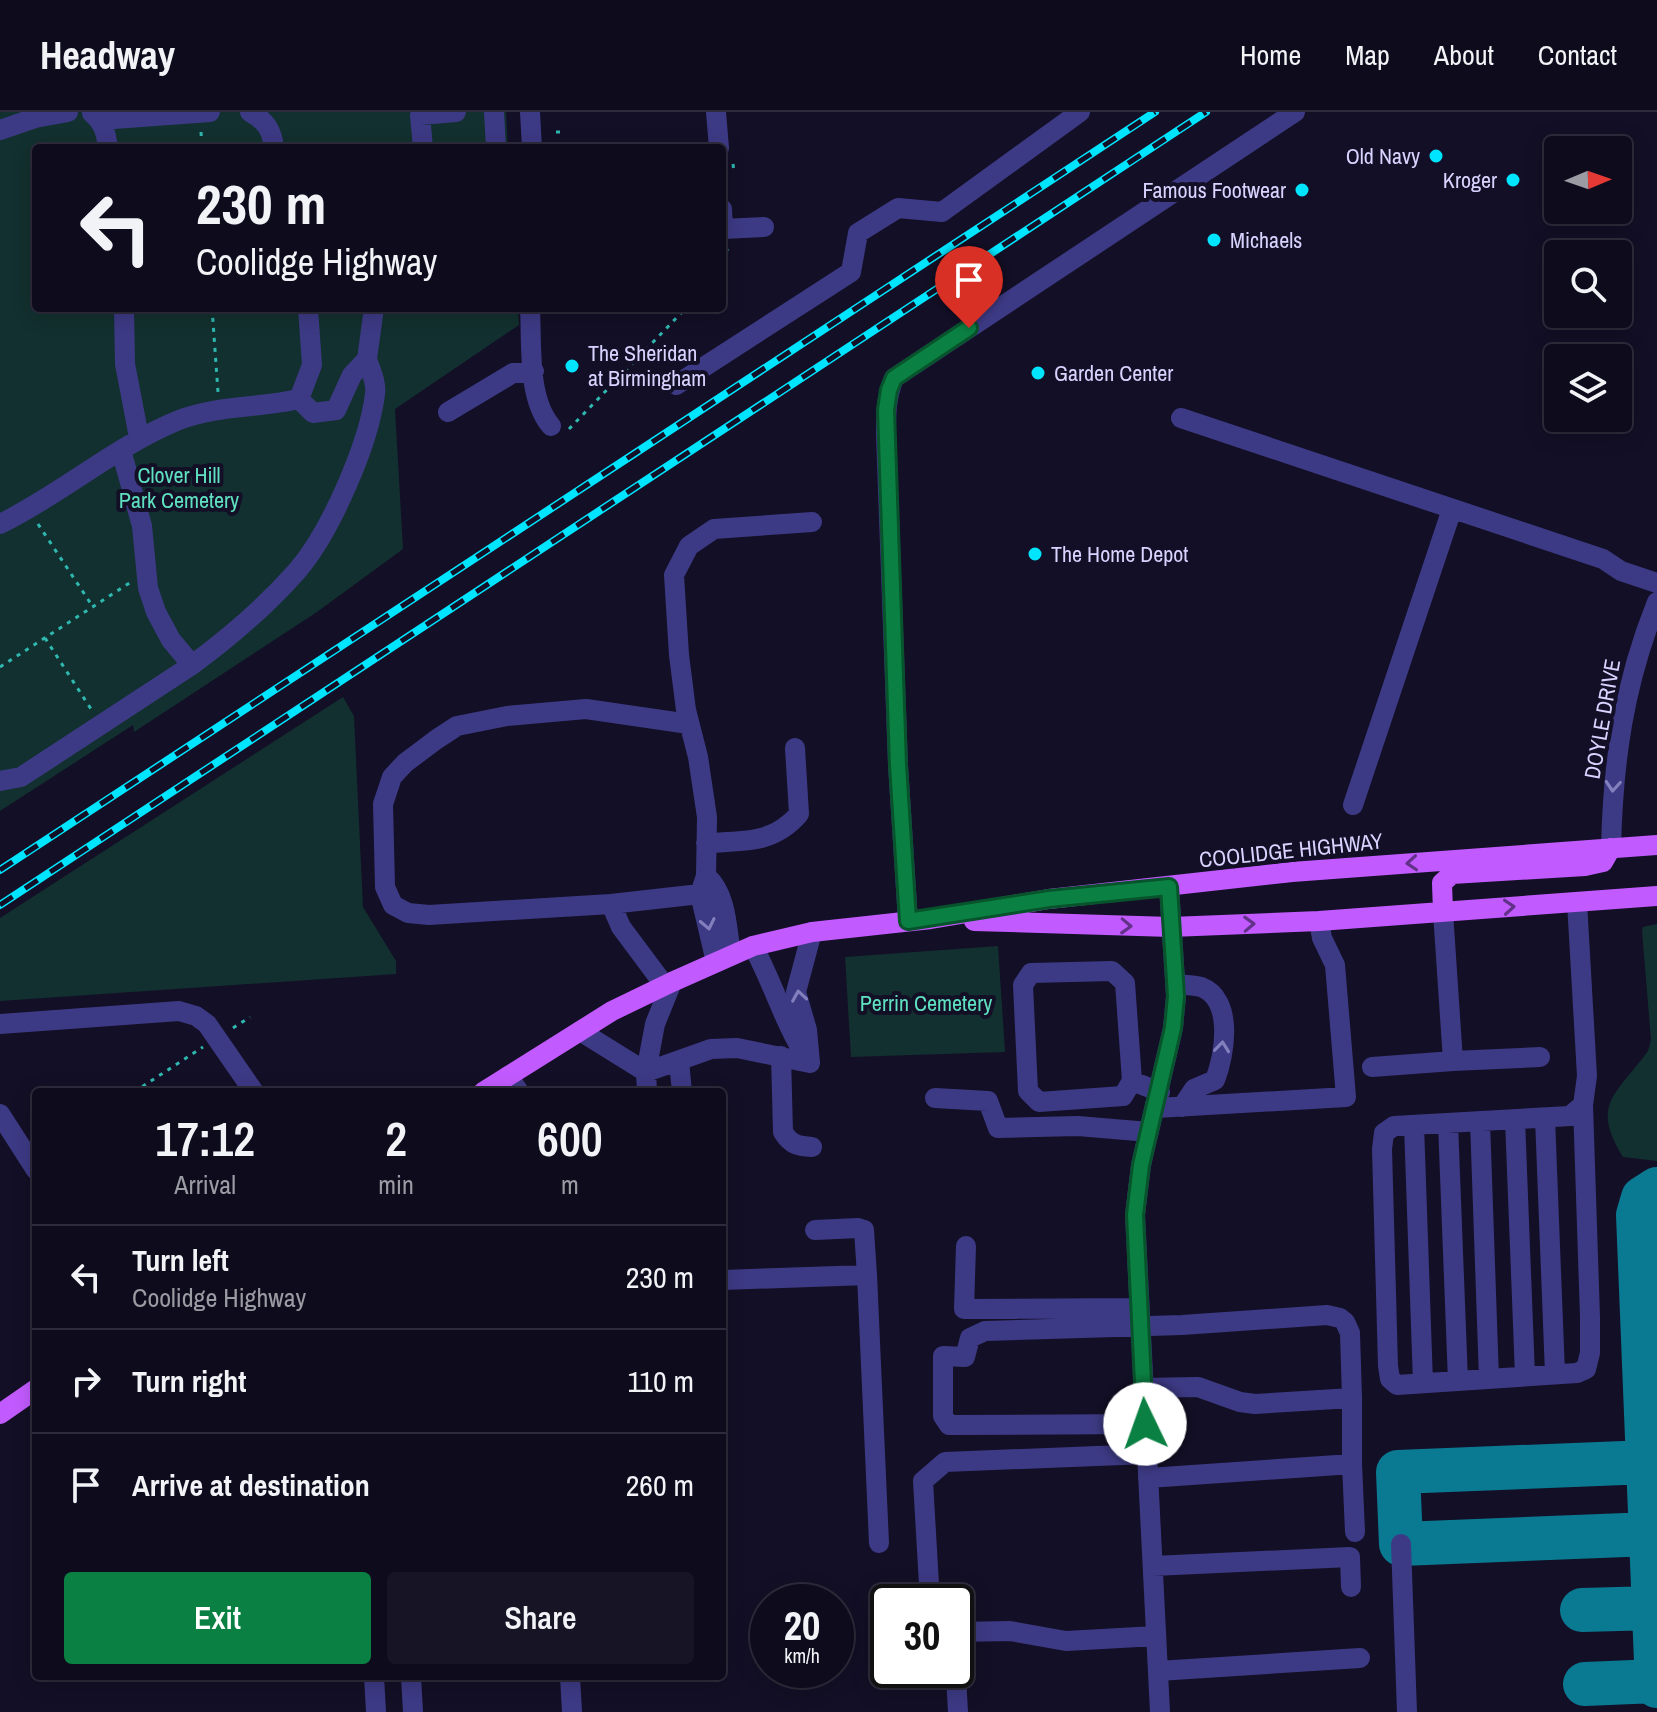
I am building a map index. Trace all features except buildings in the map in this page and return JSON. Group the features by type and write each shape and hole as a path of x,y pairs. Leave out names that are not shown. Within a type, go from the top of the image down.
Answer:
{"main road":[{"name":"COOLIDGE HIGHWAY","path":"514,1084 580,1031 612,1011 753,946 812,932 931,919 1049,899 1292,872 1657,845"},
{"path":"1443,912 1442,883 1452,874 1585,866 1603,862 1611,848"},
{"name":"COOLIDGE HIGHWAY","path":"931,919 1171,927 1319,921 1657,896"},
{"path":"0,1414 32,1392"}],"street":[{"path":"0,130 35,118 68,112"},
{"path":"106,144 95,116 210,112"},
{"path":"250,112 262,119 272,133 273,144"},
{"path":"423,144 420,115 456,112"},
{"path":"494,112 496,144"},
{"path":"530,112 532,144"},
{"path":"716,112 719,144"},
{"path":"676,385 851,272 858,233 898,208 942,212 1080,112"},
{"path":"908,921 898,765 886,435 887,400 894,378 1295,112"},
{"path":"726,229 764,227"},
{"path":"124,312 125,364 139,437"},
{"path":"299,399 312,365 308,312"},
{"path":"0,781 21,777 192,665 227,639 299,570 332,514 364,438 376,391 367,359 373,312"},
{"path":"530,312 536,401 542,416 551,426"},
{"path":"299,399 313,413 336,410 352,375 367,359"},
{"path":"448,412 513,373 534,371"},
{"path":"0,524 139,437 183,419 219,410 299,399"},
{"path":"1181,418 1603,559 1621,571 1657,583"},
{"path":"121,450 142,526 148,588 171,640 192,665"},
{"path":"1353,805 1452,509"},
{"path":"724,958 703,885 707,817 679,655 674,575 689,546 714,529 812,522"},
{"name":"DOYLE DRIVE","path":"1611,848 1617,748 1629,684 1657,602"},
{"path":"689,724 586,709 507,716 457,726 405,763 392,777 383,804 385,887 393,905 408,913 429,915 611,904 703,885"},
{"path":"706,843 759,840 786,828 799,814 795,748"},
{"path":"1160,1712 1135,1215 1141,1165 1173,1028 1175,984 1169,887"},
{"path":"1577,902 1587,1076 1583,1105 1590,1353 1586,1369 1577,1373 1397,1385 1390,1379 1388,1366 1384,1133 1394,1126 1570,1116 1583,1105"},
{"path":"611,904 621,927 668,984 655,1024 647,1082"},
{"path":"1443,912 1453,1061"},
{"path":"1132,1081 1123,1096 1039,1102 1028,1091 1023,985 1031,973 1112,971 1125,983 1132,1081 1158,1100 1182,1107 1346,1097 1335,965 1322,938 1319,921"},
{"path":"810,1063 807,1030 796,992 812,932"},
{"path":"753,946 776,992 792,1036 810,1063"},
{"path":"1175,984 1201,988 1216,998 1222,1013 1222,1051 1215,1080 1194,1089 1182,1107"},
{"path":"0,1024 179,1011 196,1016 207,1024 251,1088"},
{"path":"580,1031 647,1082"},
{"path":"647,1082 679,1061 711,1049 737,1048 810,1063"},
{"path":"781,1056 783,1132 789,1142 812,1147"},
{"path":"1372,1067 1540,1057"},
{"path":"679,1061 682,1088"},
{"path":"935,1098 988,1101 998,1128 1078,1126 1149,1132"},
{"path":"0,1114 32,1164"},
{"path":"1545,1118 1555,1374"},
{"path":"1515,1119 1525,1376"},
{"path":"1480,1121 1489,1379"},
{"path":"1448,1123 1458,1381"},
{"path":"1414,1125 1423,1383"},
{"path":"815,1230 864,1230 879,1543"},
{"path":"966,1246 964,1309 1139,1317 1320,1315 1340,1318 1350,1333 1355,1532"},
{"path":"726,1280 867,1275"},
{"path":"1139,1317 985,1331 970,1338 965,1357 943,1356 943,1416 949,1425 1145,1424"},
{"path":"1143,1388 1198,1387 1255,1404 1352,1398"},
{"path":"929,1584 923,1481 945,1462 1147,1454"},
{"path":"1148,1478 1352,1464"},
{"path":"1401,1544 1407,1712"},
{"path":"1153,1566 1350,1557 1351,1587"},
{"path":"974,1632 1010,1631 1066,1641 1156,1636"},
{"path":"1158,1671 1360,1658"},
{"path":"374,1680 376,1712"},
{"path":"411,1680 413,1712"},
{"path":"570,1680 572,1712"},
{"path":"957,1688 958,1712"}],"path":[{"path":"733,164 734,173"},
{"path":"726,260 728,237"},
{"path":"212,312 219,410"},
{"path":"551,426 560,431 569,429 682,312"},
{"path":"27,507 93,607"},
{"path":"0,667 148,572"},
{"path":"45,638 101,725"},
{"path":"140,1088 250,1017"}],"green space":[{"name":"Clover Hill Park Cemetery","path":"0,112 506,112 508,144 32,144 32,312 518,312 519,325 395,409 403,549 317,612 134,732 133,725 0,811"},
{"path":"343,697 354,716 363,907 396,961 396,974 0,1001 0,918"},
{"path":"1657,924 1657,1161 1623,1157 1608,1124 1608,1112 1617,1090 1648,1051 1651,1040 1642,931 1643,927"},
{"name":"Perrin Cemetery","path":"998,946 1005,1052 851,1057 845,957"},
{"path":"1657,1205 1657,1392 1653,1371 1648,1244 1652,1206"}],"taxiway":[{"path":"1657,1189 1643,1198 1638,1215 1657,1686"},
{"path":"1648,1462 1398,1472 1401,1544 1651,1534"},
{"path":"1582,1610 1654,1608"},
{"path":"1585,1684 1657,1681"}],"railway":[{"path":"0,870 1155,112"},
{"path":"0,905 1206,112"}],"place":[{"name":"Old Navy","path":"1436,156"},
{"name":"Kroger","path":"1513,180"},
{"name":"Famous Footwear","path":"1302,190"},
{"name":"Michaels","path":"1214,240"},
{"name":"The Sheridan at Birmingham","path":"572,366"},
{"name":"Garden Center","path":"1038,373"},
{"name":"The Home Depot","path":"1035,554"}],"route":[{"path":"969,328 894,378 886,410 898,765 908,921 1049,899 1169,887 1176,996 1173,1028 1141,1165 1135,1215 1145,1424"}]}
